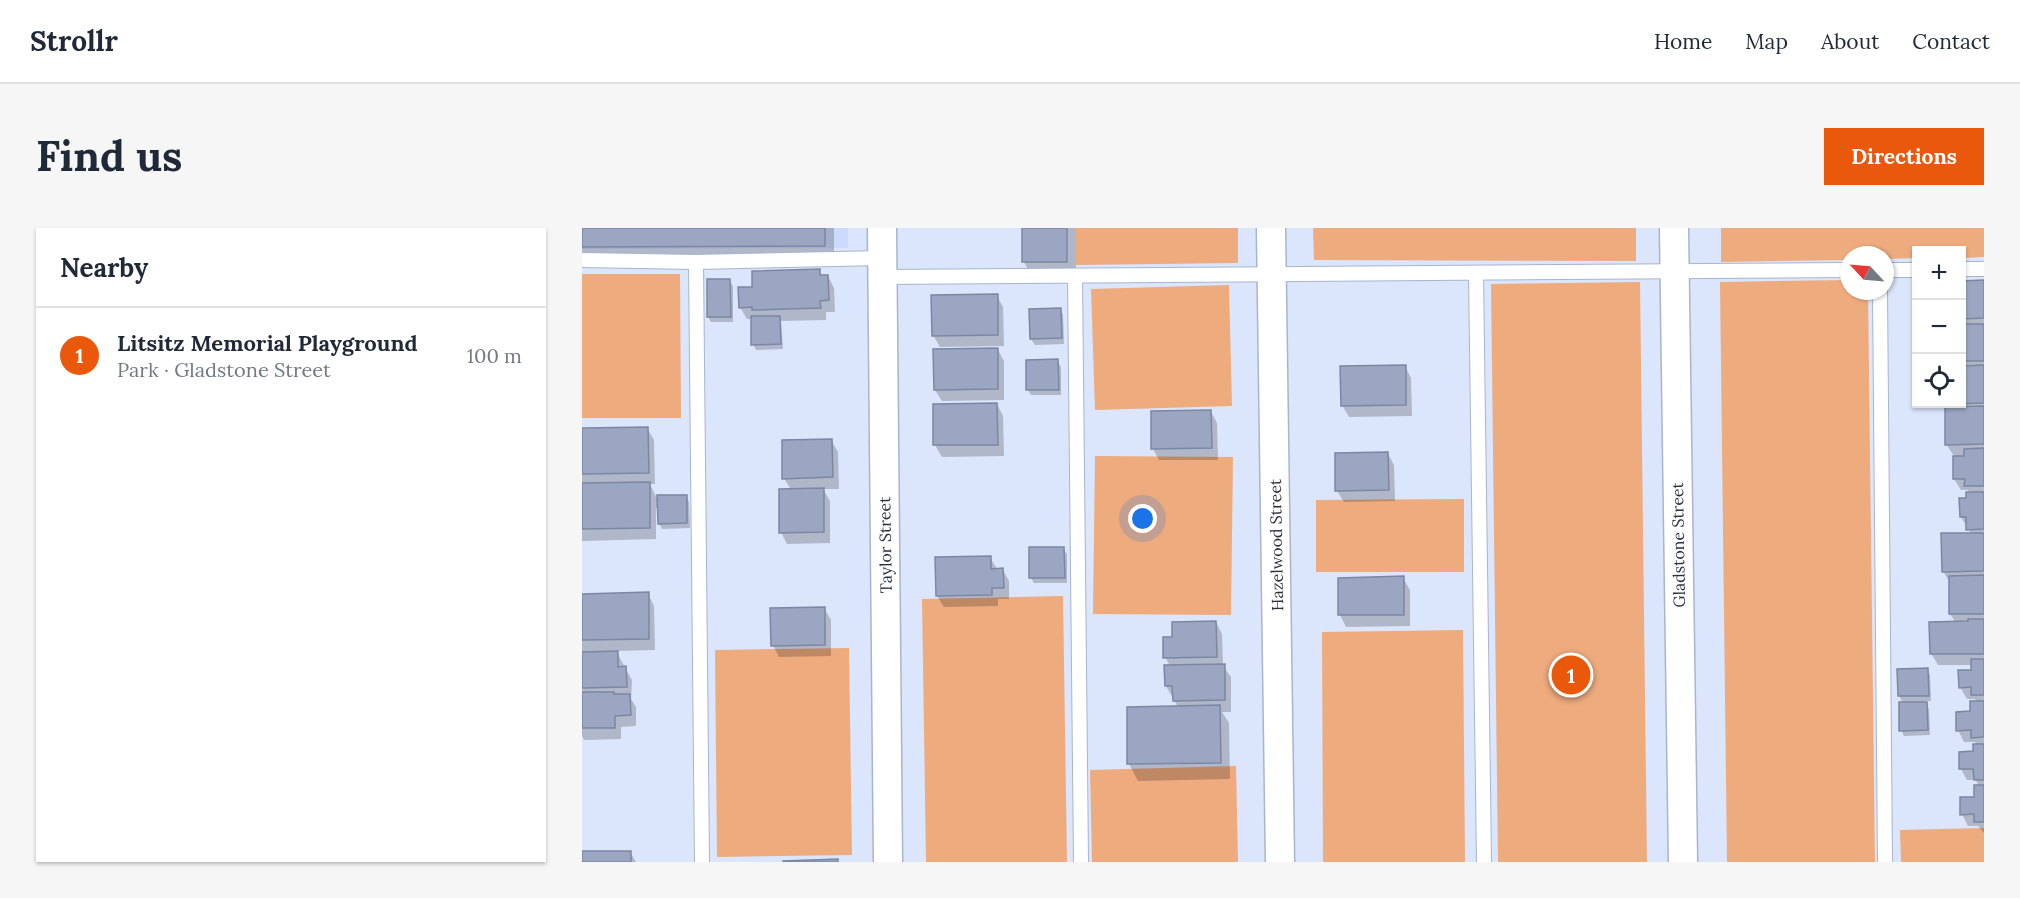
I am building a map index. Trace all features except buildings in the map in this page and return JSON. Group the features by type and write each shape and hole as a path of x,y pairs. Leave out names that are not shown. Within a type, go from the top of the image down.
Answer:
{"street":[{"name":"Taylor Street","path":"882,228 888,862"},
{"name":"Hazelwood Street","path":"1271,228 1280,862"},
{"name":"Gladstone Street","path":"1674,228 1683,862"}],"lane":[{"path":"582,260 1075,276 1840,270"},
{"path":"696,262 702,862"},
{"path":"1966,269 1984,269"},
{"path":"1894,270 1912,270"},
{"path":"1476,273 1484,862"},
{"path":"1075,276 1081,862"},
{"path":"1880,300 1885,862"}],"shaded area":[{"path":"582,228 848,228 848,248 582,249"},
{"path":"1076,228 1238,228 1238,263 1076,265"},
{"path":"1313,228 1636,228 1636,261 1314,260"},
{"path":"1721,228 1984,228 1984,257 1966,258 1966,246 1912,246 1912,258 1894,259 1894,246 1840,246 1840,260 1721,262"},
{"path":"582,274 680,274 681,418 582,418"},
{"path":"1840,280 1840,300 1868,300 1875,862 1727,862 1720,282"},
{"path":"1640,282 1647,862 1498,862 1491,284"},
{"path":"1229,285 1232,406 1095,410 1091,289"},
{"path":"1095,456 1233,457 1231,615 1093,614"},
{"path":"1464,499 1464,572 1316,572 1316,500"},
{"path":"1063,596 1067,862 926,862 922,599"},
{"path":"1463,630 1465,862 1323,862 1322,632"},
{"path":"849,648 852,855 717,857 715,650"},
{"path":"1236,766 1238,862 1092,862 1090,770"},
{"path":"1984,828 1984,862 1901,862 1900,830"}],"place":[{"name":"Litsitz Memorial Playground","path":"1571,675"}]}
